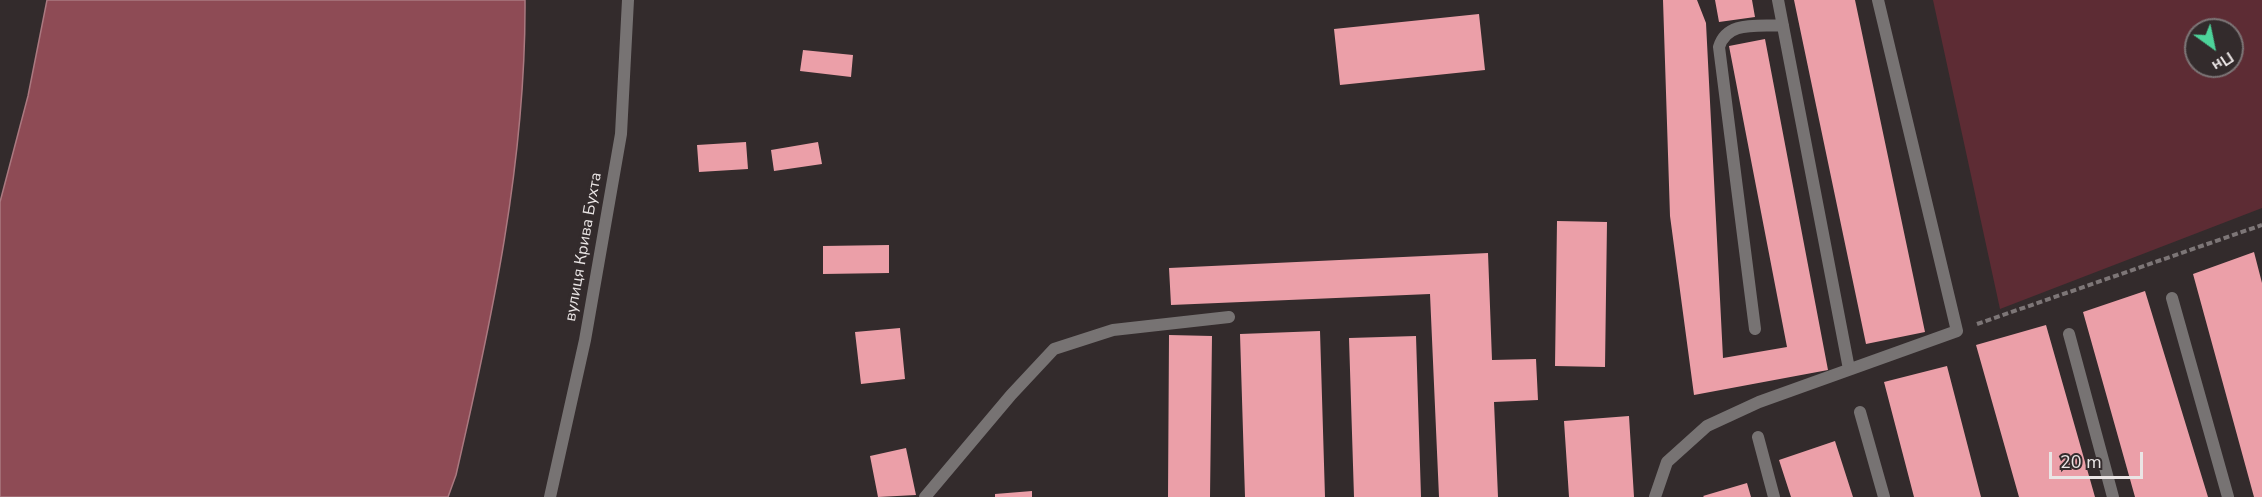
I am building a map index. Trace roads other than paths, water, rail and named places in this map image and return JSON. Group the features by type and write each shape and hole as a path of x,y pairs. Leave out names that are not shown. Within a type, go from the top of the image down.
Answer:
{"street":[{"name":"вулиця Крива Бухта","path":"550,497 585,340 621,134 628,0"},
{"path":"1778,0 1849,369"},
{"path":"1655,497 1667,462 1707,426 1759,402 1956,332 1878,0"},
{"path":"1755,329 1719,48 1723,35 1731,29 1784,25"},
{"path":"2172,298 2228,497"},
{"path":"925,497 1011,395 1054,349 1113,330 1229,317"},
{"path":"2069,334 2113,497"},
{"path":"1860,412 1884,497"},
{"path":"1758,437 1774,497"}]}
